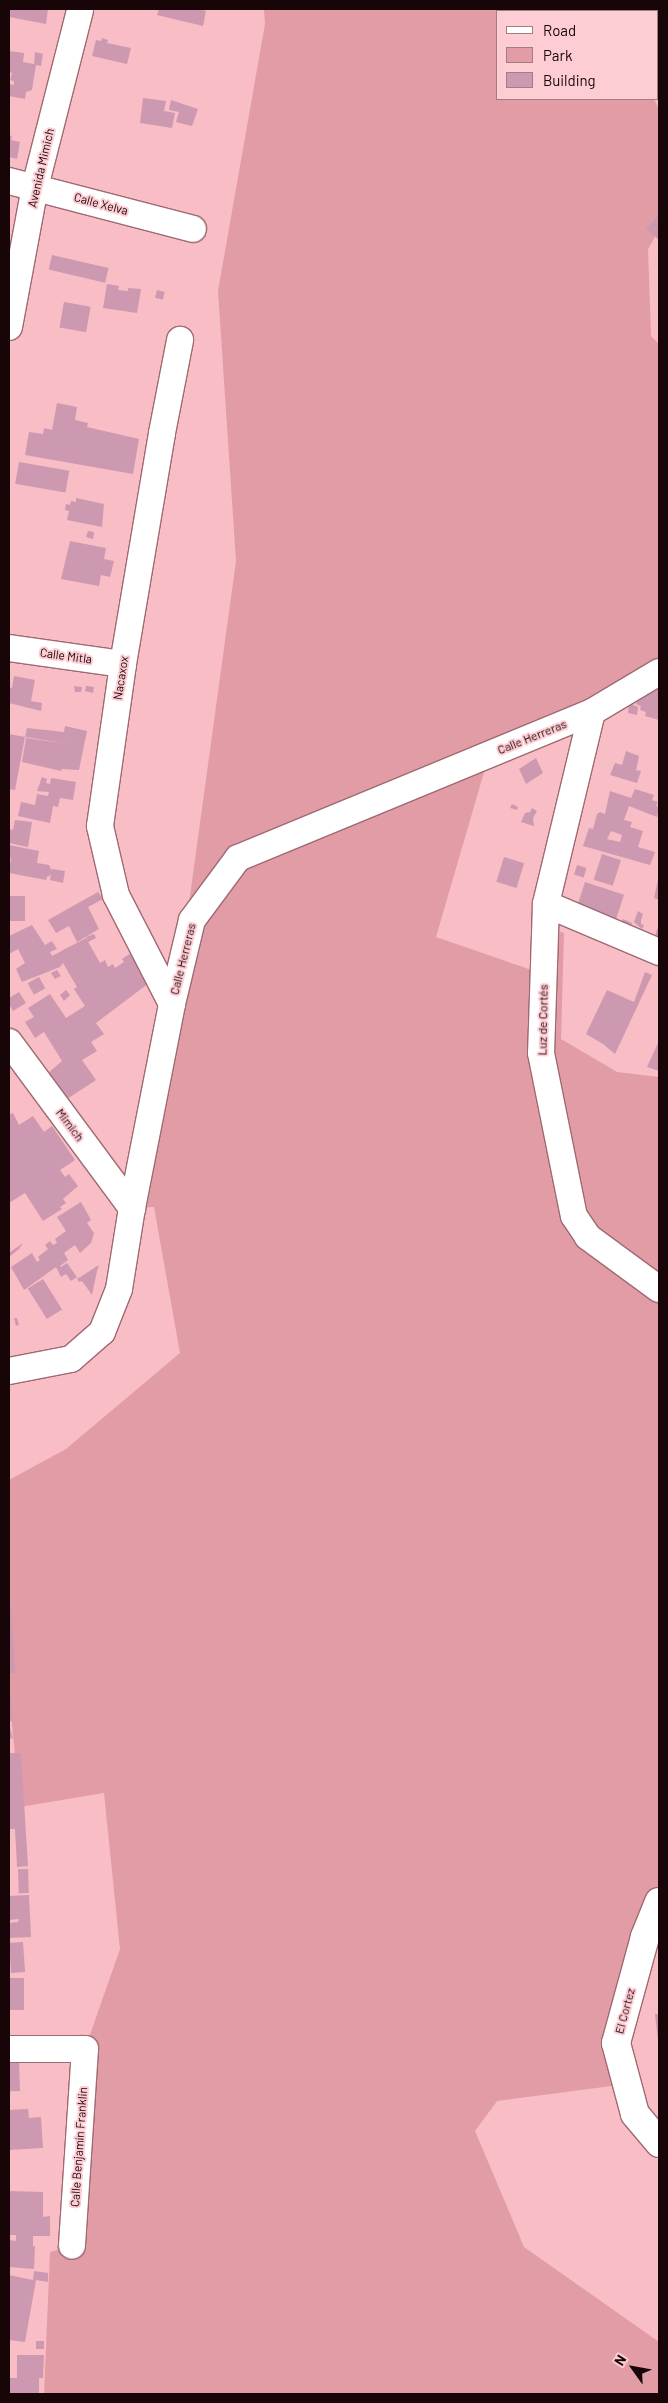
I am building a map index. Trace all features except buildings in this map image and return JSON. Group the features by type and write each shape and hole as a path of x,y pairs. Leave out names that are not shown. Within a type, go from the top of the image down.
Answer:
{"street":[{"name":"Avenida Mimich","path":"9,327 36,187 80,11"},
{"name":"Calle Xelva","path":"9,181 192,229"},
{"name":"Nacaxox","path":"172,1004 116,895 100,826 123,664 162,433 180,340"},
{"name":"Calle Mitla","path":"9,648 123,664"},
{"name":"Calle Herreras","path":"9,1371 71,1359 102,1332 119,1290 132,1208 172,1004 192,920 238,858 592,712 659,672"},
{"name":"Luz de Cortés","path":"592,712 546,904 541,1053 574,1216 588,1237 659,1289"},
{"path":"546,904 659,952"},
{"name":"Mimich","path":"9,1042 132,1208"},
{"name":"El Cortez","path":"659,1902 652,1940 616,2043 635,2114 659,2143"},
{"name":"Calle Benjamín Franklin","path":"9,2049 85,2049 72,2246"}],"green space":[{"path":"264,9 614,9 496,10 496,100 654,100 659,109 659,230 648,249 651,336 659,344 659,672 489,755 436,937 543,974 545,927 564,933 561,1039 617,1072 659,1077 659,1902 616,2043 627,2084 497,2101 475,2131 524,2247 659,2342 659,2394 44,2394 50,2252 72,2246 85,2049 120,1949 104,1793 20,1807 9,1693 9,1480 66,1449 180,1353 154,1207 132,1208 179,976 236,561 218,291 265,24"}]}
